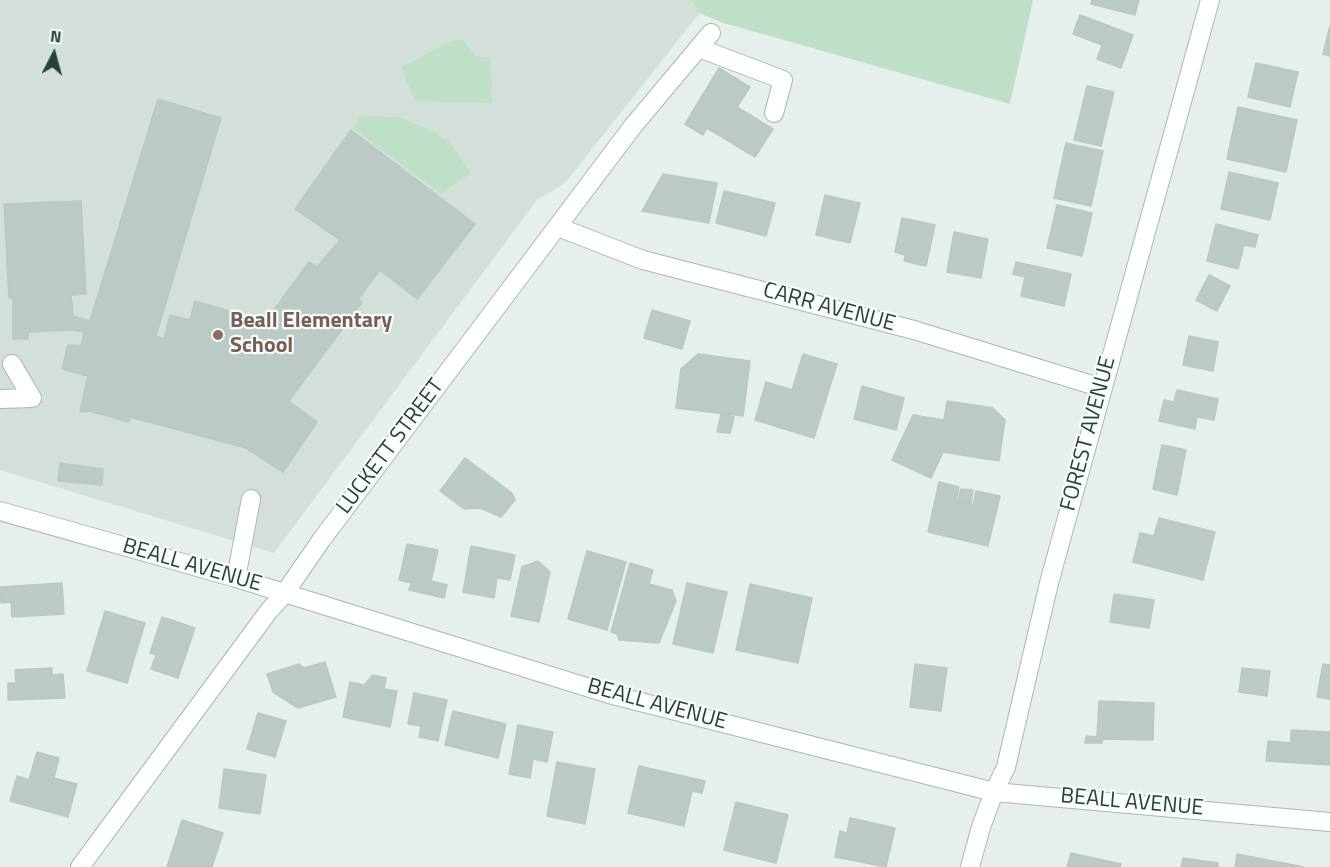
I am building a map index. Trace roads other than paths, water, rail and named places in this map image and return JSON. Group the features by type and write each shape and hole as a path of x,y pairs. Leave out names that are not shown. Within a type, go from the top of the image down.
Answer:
{"street":[{"name":"FOREST AVENUE","path":"970,867 981,827 1006,767 1049,583 1210,0"},
{"name":"LUCKETT STREET","path":"80,867 268,612 284,594 322,539 633,126 711,33"},
{"path":"699,48 783,80 774,113"},
{"name":"CARR AVENUE","path":"558,227 643,260 914,330 1102,388"},
{"path":"0,399 32,398 12,364"},
{"path":"236,578 251,498"},
{"name":"BEALL AVENUE","path":"0,511 236,578 609,694 994,792 1330,822"}],"place":[{"name":"Beall Elementary School","path":"218,335"}]}
